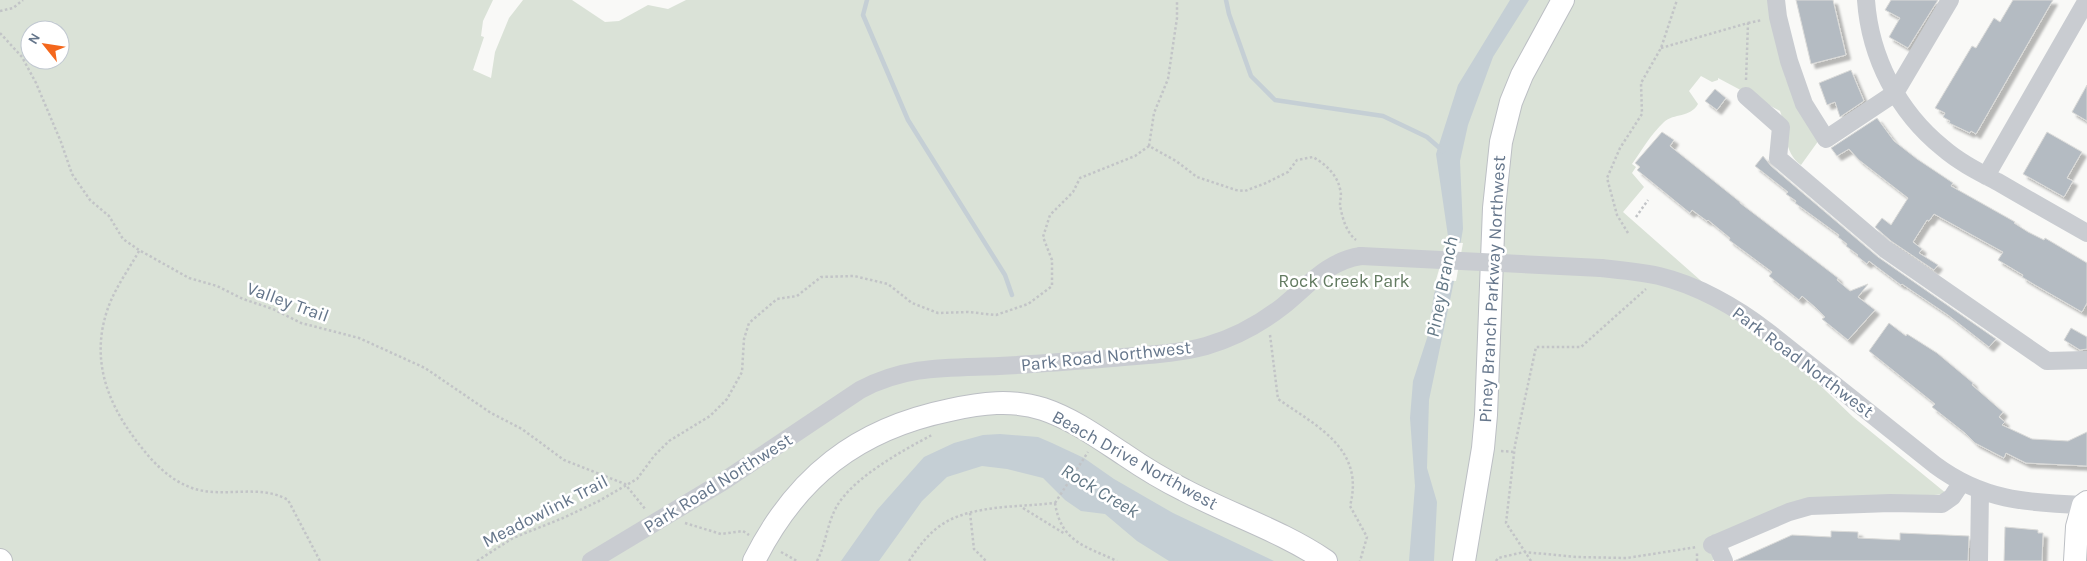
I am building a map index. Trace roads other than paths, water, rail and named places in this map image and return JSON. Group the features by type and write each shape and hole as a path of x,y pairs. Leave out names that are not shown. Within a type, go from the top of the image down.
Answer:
{"main road":[{"name":"Piney Branch Parkway Northwest","path":"1464,561 1483,448 1486,415 1494,208 1500,142 1509,108 1522,75 1563,0"},
{"name":"Beach Drive Northwest","path":"754,561 768,534 790,501 828,464 860,442 893,427 941,411 1009,402 1044,409 1070,420 1178,487 1283,536 1326,561"},
{"path":"2075,561 2077,527 2086,505"}],"street":[{"path":"1776,0 1778,17 1789,61 1804,104 1826,139 1895,93 1950,0"},
{"path":"1866,0 1873,44 1879,61 1895,93 1908,112 1929,136 1952,155 1986,176 2085,228"},
{"path":"1986,176 2087,0"},
{"path":"1746,96 1781,127 1778,158 1885,249 2047,361 2087,360"},
{"name":"Park Road Northwest","path":"591,561 724,481 860,390 887,377 929,368 1032,364 1150,355 1206,346 1235,335 1260,321 1282,306 1330,267 1359,249 1601,268 1660,276 1734,308 1759,325 1935,466 1962,482 1980,491 2022,502 2086,505"},
{"path":"1724,561 1714,544 1796,509 1810,506 1890,503 1942,504 1952,497 1962,482"},
{"path":"1979,561 1980,491"}],"water":[{"name":"Piney Branch","path":"1510,0 1529,0 1493,57 1468,125 1460,161 1463,229 1429,400 1427,468 1437,502 1434,561 1409,561 1415,486 1410,418 1413,381 1429,332 1434,294 1449,243 1436,154 1458,85"},
{"name":"Rock Creek","path":"1000,434 1038,437 1052,443 1084,458 1114,479 1173,513 1274,561 1169,561 1137,541 1105,514 1081,511 1065,500 1043,478 1007,469 982,466 947,477 922,501 879,561 841,561 877,510 924,457 954,443 983,435"}],"waterway":[{"path":"867,0 863,15 908,120 1005,275 1012,295"},
{"path":"1226,0 1229,14 1251,76 1275,100 1383,116 1427,137 1443,151"}],"park label":[{"name":"Rock Creek Park","path":"1344,281"}]}
